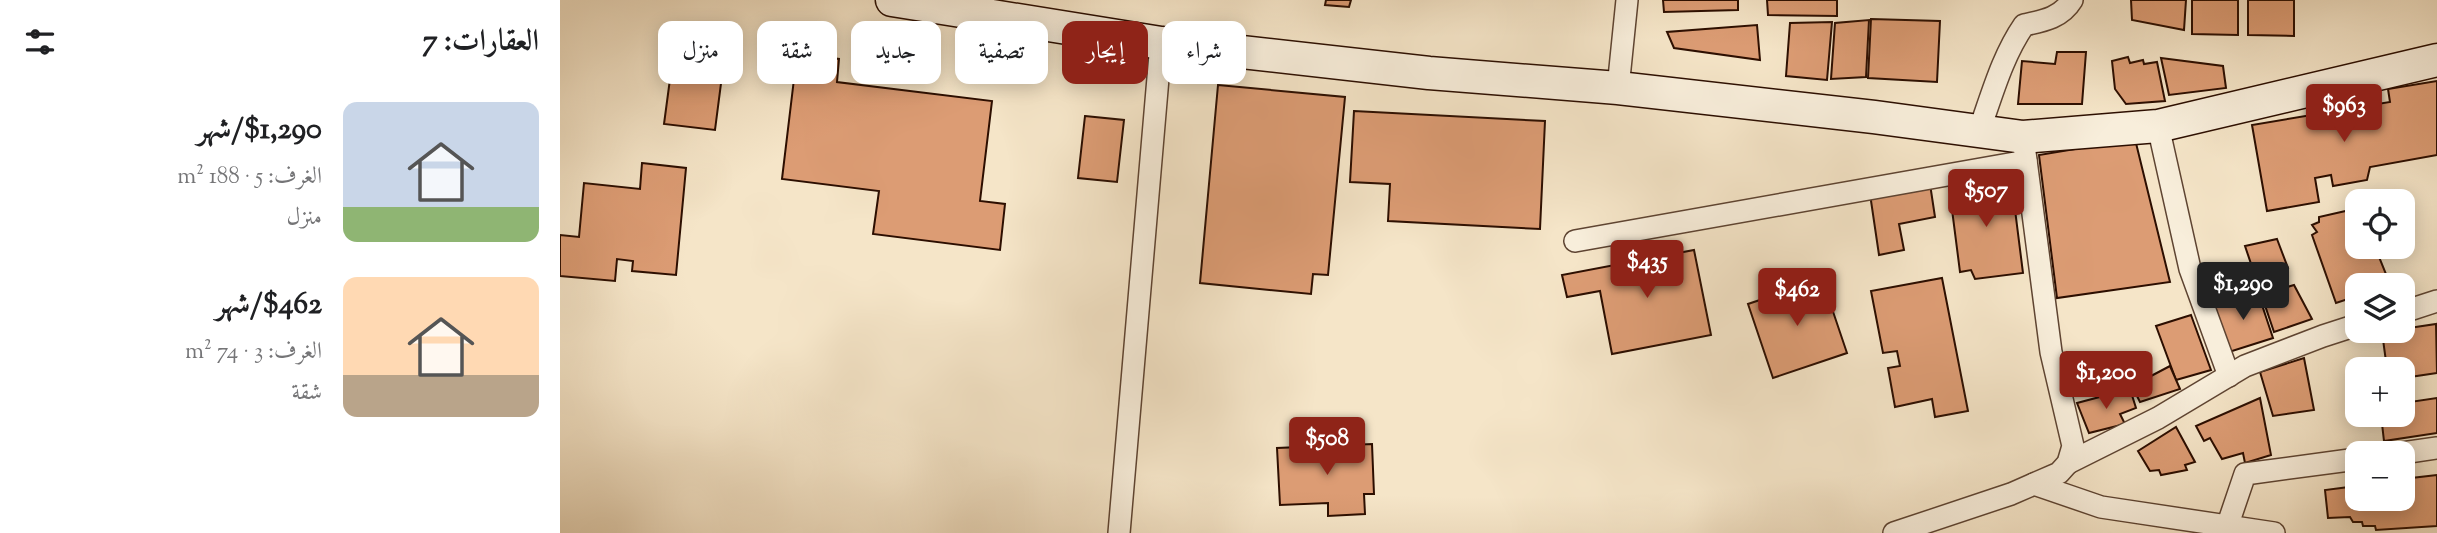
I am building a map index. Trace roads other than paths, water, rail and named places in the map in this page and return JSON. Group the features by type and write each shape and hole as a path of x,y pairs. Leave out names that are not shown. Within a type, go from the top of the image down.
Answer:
{"street":[{"path":"892,0 1010,9 1161,43 1429,74 1618,88 1874,117 1979,131 2024,149"},
{"path":"1618,88 1627,0"},
{"path":"1979,131 2002,66 2013,41 2024,25 2052,18 2067,9 2072,0"},
{"path":"1119,533 1161,43"},
{"path":"1575,242 2024,149 2158,125 2437,60"},
{"path":"2158,125 2190,269 2229,376"},
{"path":"2024,149 2051,352 2073,446 2068,463"},
{"path":"2415,308 2437,301"},
{"path":"1894,533 1928,527 2011,495 2059,473 2068,463 2158,418 2245,366 2345,329"},
{"path":"2415,451 2437,448"},
{"path":"2227,527 2245,474 2345,461"},
{"path":"2035,484 2101,507 2192,527 2227,527 2274,533"}]}
